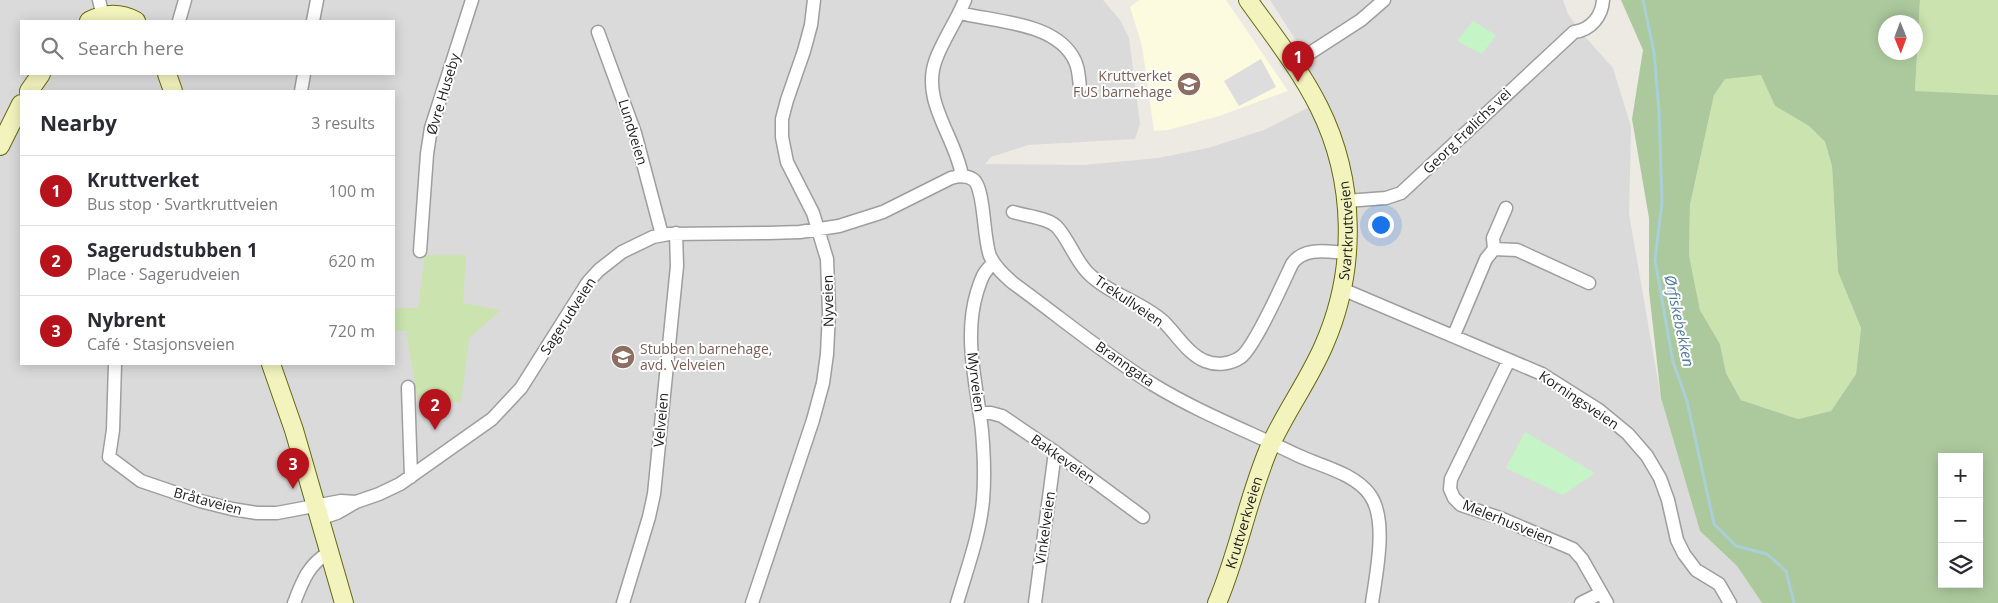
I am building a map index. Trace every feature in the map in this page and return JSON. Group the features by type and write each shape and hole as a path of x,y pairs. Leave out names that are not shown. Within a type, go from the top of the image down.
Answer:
{"street":[{"path":"179,20 185,0"},
{"path":"313,20 317,0"},
{"name":"Øvre Huseby","path":"420,251 427,154 431,128 472,0"},
{"name":"Nyveien","path":"752,603 813,420 824,377 827,354 827,259 813,213 787,162 783,150 782,128 787,100 808,37 814,0"},
{"path":"965,0 936,60 932,86 935,102 960,163 962,176 972,178 979,189 985,238 994,263"},
{"name":"Svartkruttveien","path":"1248,0 1310,90 1329,131 1339,160 1346,201 1347,253 1338,308 1324,346 1272,443"},
{"path":"1293,64 1361,20 1384,0"},
{"name":"Georg Frølichs vei","path":"1346,201 1386,198 1401,193 1574,32 1586,30 1594,23 1602,9 1603,0"},
{"path":"97,12 125,16 134,20"},
{"path":"960,13 1020,25 1048,35 1059,42 1075,60 1078,67 1080,88"},
{"name":"Lundveien","path":"598,32 636,133 662,235"},
{"path":"30,90 40,75"},
{"path":"167,75 173,90"},
{"path":"301,90 304,75"},
{"path":"0,146 20,106"},
{"name":"Sagerudveien","path":"317,513 341,502 356,502 390,489 411,477 492,419 509,403 531,373 588,282 599,270 622,252 653,237 676,233 747,234 818,229 857,221 876,214 951,178 962,176"},
{"path":"1454,335 1486,259 1494,249 1493,238 1506,208"},
{"name":"Trekullveien","path":"1012,212 1057,227 1075,258 1088,273 1106,288 1153,314 1197,356 1217,364 1234,361 1248,349 1292,264 1297,258 1313,252 1347,253"},
{"name":"Velveien","path":"624,603 649,518 654,494 677,266 676,233"},
{"path":"1494,249 1517,250 1589,283"},
{"name":"Myrveien","path":"957,603 978,526 983,500 983,453 980,413 971,349 972,310 984,272 994,263"},
{"name":"Branngata","path":"994,263 1013,283 1154,385 1219,419 1359,484 1371,496 1376,510 1379,535 1372,603"},
{"name":"Korningsveien","path":"1342,289 1542,374 1599,410 1628,434 1647,456 1660,478 1668,500 1677,540 1684,554 1696,570 1718,584 1730,603"},
{"name":"Melerhusveien","path":"1509,360 1451,479 1450,489 1460,505 1500,518 1573,549 1582,559 1604,598 1581,603"},
{"name":"Bråtaveien","path":"115,365 113,430 109,457 141,481 200,501 232,509 267,514 317,513"},
{"path":"271,365 292,423 344,603"},
{"path":"408,387 411,477"},
{"name":"Bakkeveien","path":"980,413 1002,416 1055,452 1142,517"},
{"name":"Kruttverkveien","path":"1217,603 1231,569 1254,489 1272,443"},
{"name":"Vinkelveien","path":"1035,603 1055,452"},
{"path":"294,603 311,566 320,558 330,553"}],"shaded area":[{"path":"0,0 1103,0 1120,20 1129,38 1140,124 1135,139 1028,145 991,157 985,164 1083,165 1158,158 1208,148 1264,130 1321,101 1297,42 1270,0 1563,0 1568,14 1579,30 1613,68 1631,127 1629,214 1661,398 1700,531 1737,566 1762,603 0,603"},
{"path":"1139,0 1226,0 1288,91 1219,116 1168,130 1154,131 1142,46 1130,7"},
{"path":"1261,59 1276,87 1239,106 1224,81"}],"green space":[{"path":"1621,0 1920,0 1919,15 1878,15 1878,60 1917,60 1915,91 1998,95 1998,603 1762,603 1737,566 1700,531 1661,398 1649,291 1649,218 1632,119 1643,50","holes":["1761,75 1775,106 1809,126 1825,142 1832,166 1838,272 1861,328 1856,374 1831,411 1798,419 1741,400 1726,373 1720,344 1700,310 1689,255 1690,205 1714,95 1725,79"]},
{"path":"1920,0 1998,0 1998,95 1915,92 1917,60 1923,60 1923,15 1919,15"},
{"path":"1473,21 1496,35 1482,54 1457,41"},
{"path":"1762,75 1775,106 1809,126 1825,142 1832,166 1838,272 1861,328 1856,374 1831,411 1798,419 1741,400 1726,373 1720,344 1700,310 1689,255 1690,205 1714,95 1724,78"},
{"path":"425,255 466,255 463,303 501,310 469,338 461,402 418,401 406,331 395,331 395,308 418,308"},
{"path":"1525,432 1595,473 1563,495 1506,468"}],"waterway":[{"name":"Ørfiskebekken","path":"1643,0 1654,52 1659,111 1662,202 1655,260 1673,362 1687,401 1714,524 1736,546 1767,554 1786,571 1794,603"}],"place":[{"name":"Kruttverket","path":"1298,82"},
{"name":"Kruttverket FUS barnehage","path":"1189,84"},
{"name":"Stubben barnehage, avd. Velveien","path":"623,357"},
{"name":"Sagerudstubben 1","path":"435,430"},
{"name":"Nybrent","path":"293,489"}]}
